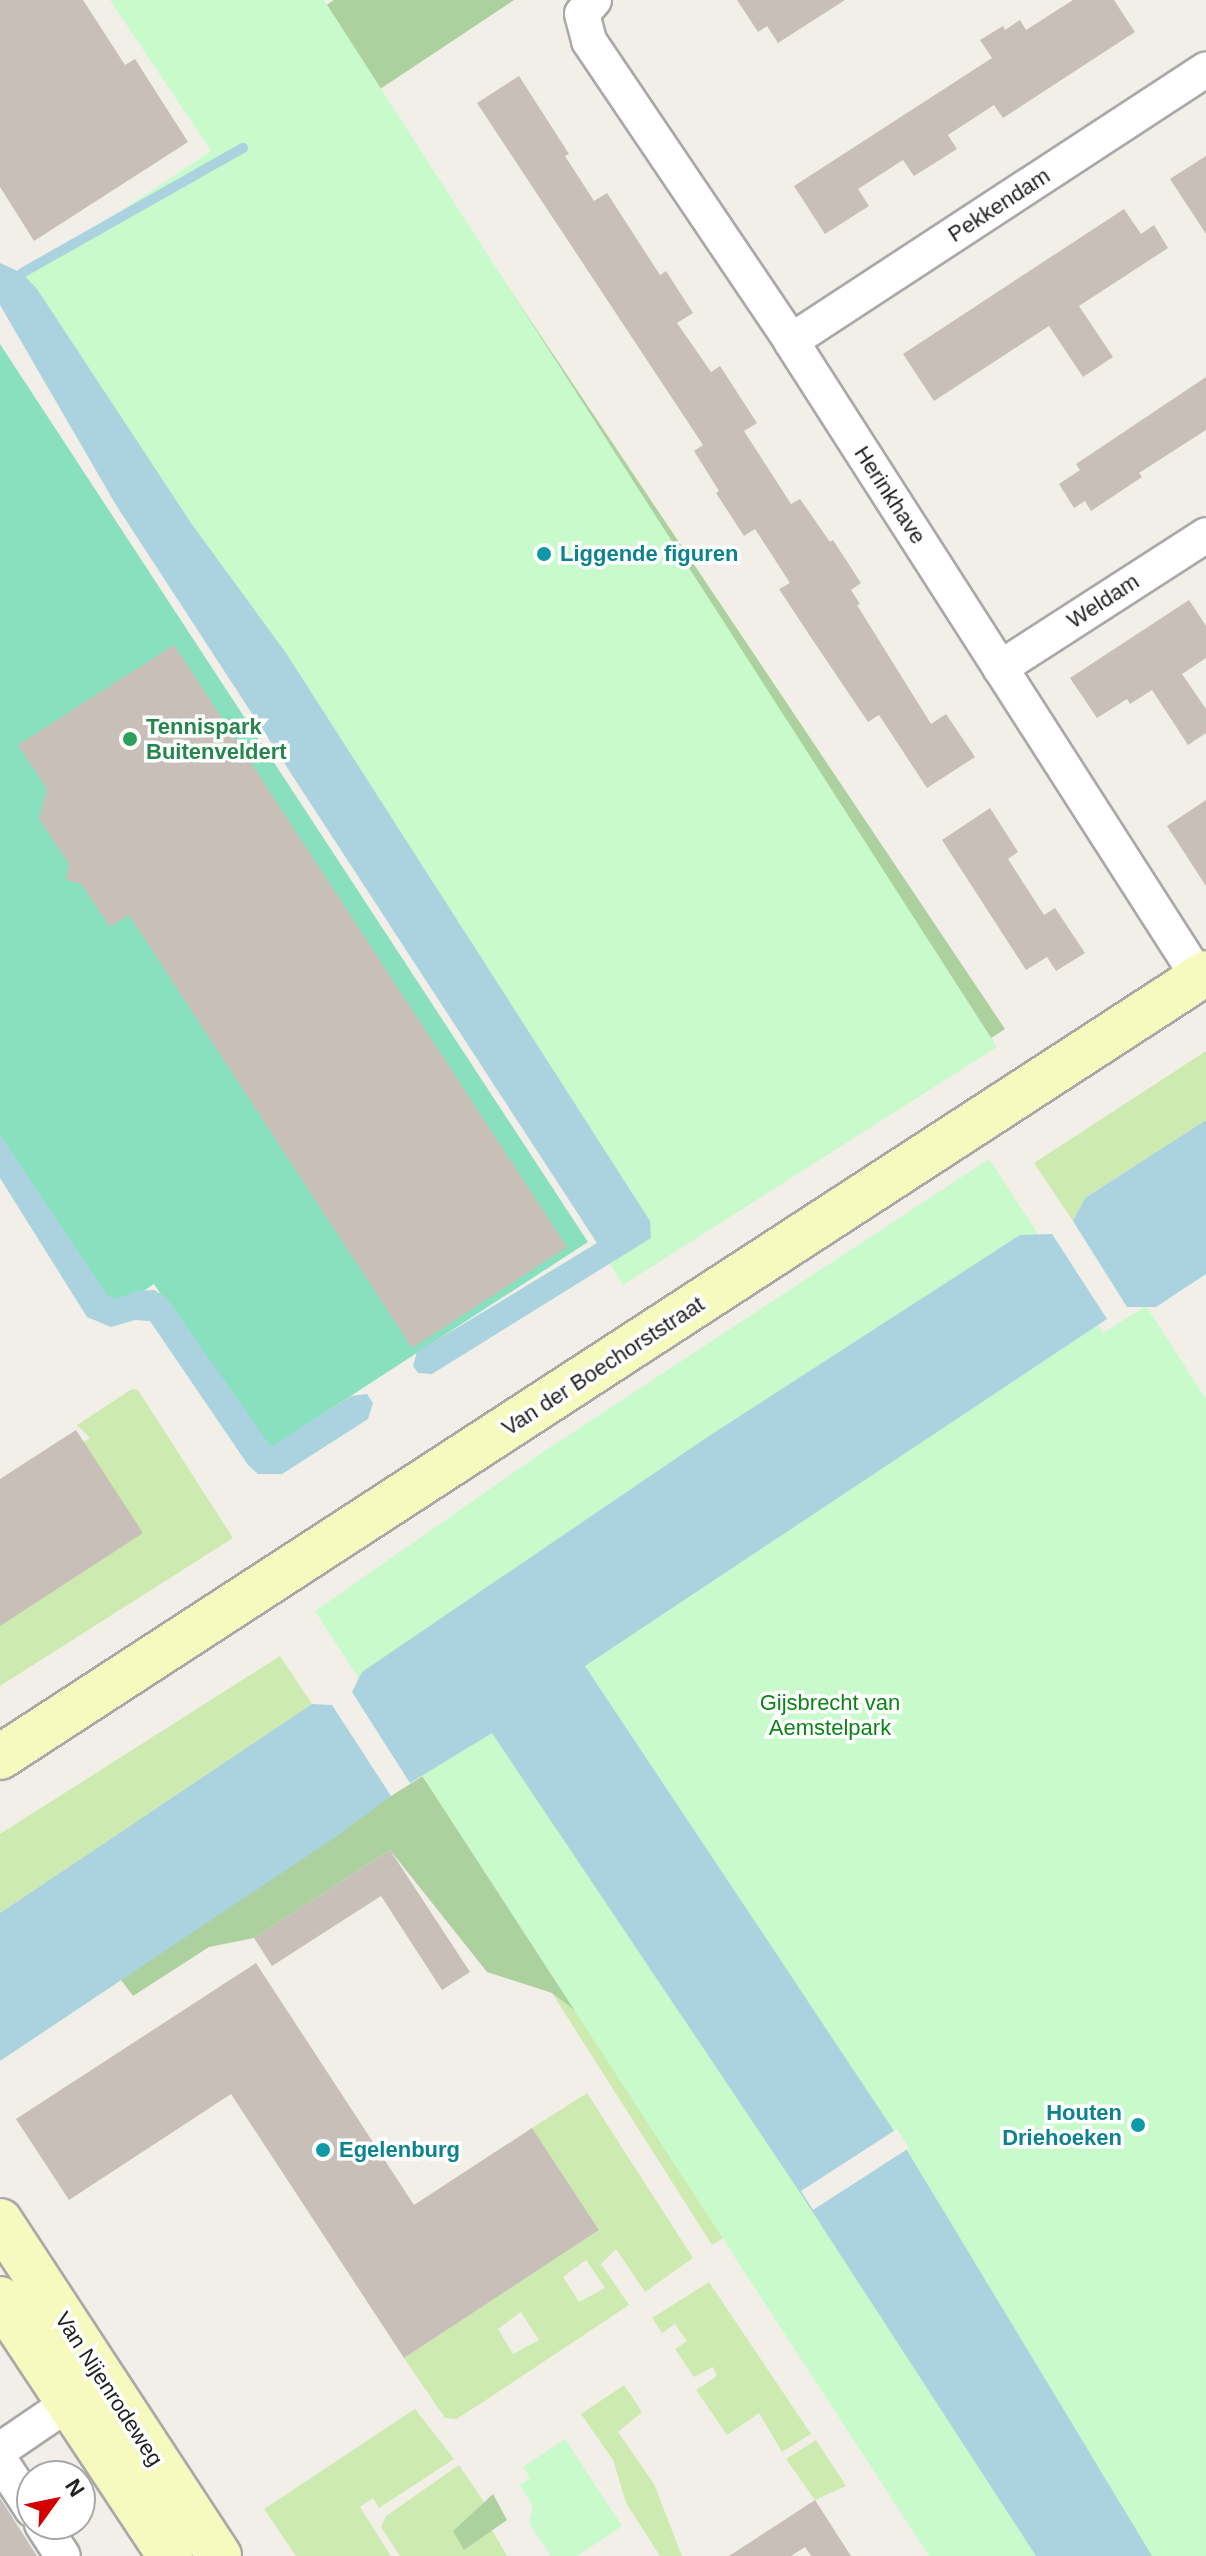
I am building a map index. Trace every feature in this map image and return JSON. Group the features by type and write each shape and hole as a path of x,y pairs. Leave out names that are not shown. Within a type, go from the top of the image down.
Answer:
{"street":[{"name":"Herinkhave","path":"588,7 589,41 791,341 1202,976"},
{"name":"Pekkendam","path":"791,341 1206,69"},
{"name":"Weldam","path":"1000,668 1206,535"},
{"name":"Van der Boechorststraat","path":"0,1757 1202,976"},
{"name":"Van Nijenrodeweg","path":"0,2221 219,2556"},
{"name":"Van Nijenrodeweg","path":"0,2299 170,2556"},
{"path":"0,2450 69,2403"},
{"path":"0,2460 16,2484"}],"green space":[{"path":"110,0 324,0 997,1047 623,1285 0,291 211,151"},
{"path":"334,0 514,0 347,111 316,12"},
{"path":"401,127 1005,1029 974,1049"},
{"name":"Tennispark Buitenveldert","path":"0,344 588,1242 272,1447 260,1445 154,1284 114,1311 0,1135"},
{"path":"1206,1051 1206,1120 1085,1198 1073,1221 1034,1163"},
{"name":"Gijsbrecht van Aemstelpark","path":"989,1159 1103,1333 1146,1306 1206,1399 1206,2556 929,2556 315,1611 546,1450"},
{"path":"132,1389 138,1390 233,1538 0,1686 0,1615 74,1448 90,1438 77,1425"},
{"path":"280,1656 312,1704 0,1913 0,1834"},
{"path":"491,1733 738,2136 552,1993 487,1972 390,1850 254,1938 209,1947 133,1996 121,1980 391,1796"},
{"path":"552,1993 738,2136 777,2205 712,2245"},
{"path":"587,2093 693,2258 645,2292 616,2249 601,2264 629,2305 456,2419 445,2418 404,2358 599,2230 532,2128","holes":["586,2260 605,2288 579,2302 563,2277","521,2312 539,2340 513,2354 498,2329"]},
{"path":"709,2282 811,2434 782,2452 759,2413 727,2435 696,2390 717,2376 713,2367 694,2377 675,2349 687,2341 675,2324 662,2333 652,2318"},
{"path":"624,2385 642,2412 618,2432 654,2484 682,2556 660,2556 626,2503 613,2460 581,2414"},
{"path":"415,2409 454,2459 379,2508 373,2498 360,2507 391,2556 296,2556 264,2509"},
{"path":"565,2439 622,2526 577,2556 551,2556 529,2523 533,2506 520,2485 530,2478 523,2467"},
{"path":"816,2440 846,2486 815,2500 786,2459"},
{"path":"459,2465 484,2502 454,2531 464,2550 492,2530 507,2556 400,2556 381,2527 386,2516"},
{"path":"493,2494 507,2520 464,2550 453,2531"}],"water":[{"path":"0,263 22,273 37,289 191,523 286,653 650,1221 651,1238 432,1374 418,1373 413,1366 417,1352 597,1243 116,505 0,305"},
{"path":"1206,1120 1206,1274 1156,1307 1127,1307 1073,1221 1085,1198"},
{"path":"0,1135 108,1296 115,1299 137,1291 154,1290 166,1297 271,1447 351,1396 367,1394 373,1403 368,1419 282,1474 258,1474 248,1465 150,1321 135,1320 111,1327 87,1317 0,1178"},
{"path":"1052,1234 1107,1319 585,1666 908,2152 1152,2556 1036,2556 799,2191 492,1733 410,1783 352,1692 362,1672 709,1436 1020,1235"},
{"path":"312,1704 332,1705 391,1796 337,1836 0,2061 0,1913"}],"pier":[{"path":"897,2129 909,2148 813,2210 801,2191"}],"building":[{"path":"0,0 83,0 125,65 135,59 188,142 34,241 0,187"},
{"path":"737,0 845,0 778,43 767,26 758,32"},
{"path":"1073,0 1114,0 1135,32 1003,118 994,105 948,135 957,149 914,176 903,160 858,189 869,206 825,234 794,186 992,58 980,40 1020,20 1026,30"},
{"path":"519,76 569,154 565,156 594,201 607,193 660,275 666,271 693,313 677,323 711,372 720,366 757,423 744,431 791,504 800,499 830,542 833,540 861,583 851,590 860,604 857,605 931,724 946,714 975,757 927,788 879,715 868,722 810,636 779,589 790,583 755,529 744,536 694,451 703,445 477,103"},
{"path":"1206,156 1206,234 1170,179"},
{"path":"1124,209 1141,234 1154,225 1168,248 1079,306 1113,357 1083,377 1049,326 934,401 903,354"},
{"path":"1206,377 1206,430 1139,473 1142,477 1091,511 1085,501 1074,508 1059,484 1080,470 1076,464"},
{"path":"1189,600 1206,626 1206,658 1182,674 1206,709 1206,733 1188,745 1152,690 1130,704 1127,699 1097,718 1070,678"},
{"path":"174,645 567,1247 412,1348 129,915 110,927 81,884 66,880 69,864 39,819 47,789 18,745"},
{"path":"1206,800 1206,886 1167,826"},
{"path":"990,808 1018,852 1008,859 1044,915 1055,908 1085,953 1056,971 1047,957 1026,970 942,840"},
{"path":"76,1430 143,1533 0,1626 0,1479"},
{"path":"390,1850 470,1972 442,1990 381,1896 272,1966 254,1938"},
{"name":"Egelenburg","path":"256,1963 414,2205 532,2128 599,2230 404,2358 231,2094 69,2200 16,2119"},
{"path":"0,2498 16,2523 16,2540 27,2540 37,2556 0,2556"},
{"path":"815,2500 851,2556 811,2556 805,2547 791,2556 729,2556"}],"waterway":[{"path":"22,273 243,148"}],"place":[{"name":"Liggende figuren","path":"544,554"},
{"name":"Tennispark Buitenveldert","path":"130,739"},
{"name":"Houten Driehoeken","path":"1138,2125"},
{"name":"Egelenburg","path":"323,2150"}]}
